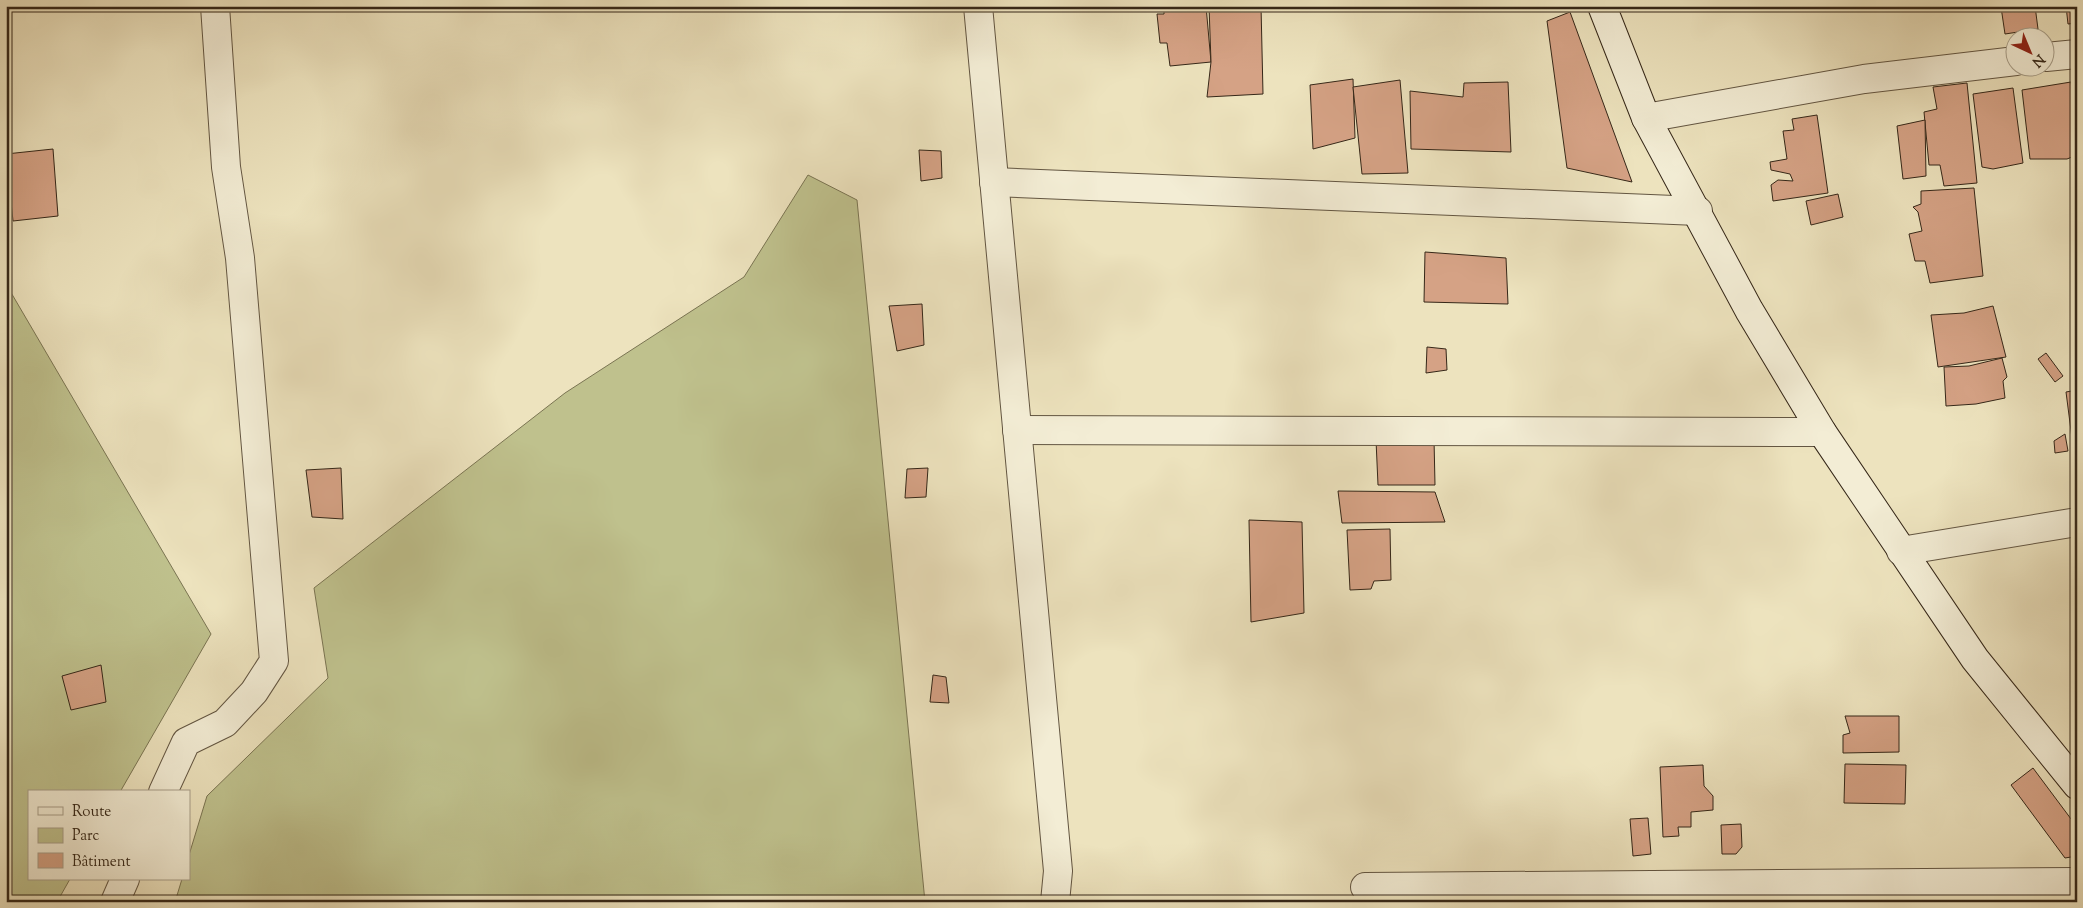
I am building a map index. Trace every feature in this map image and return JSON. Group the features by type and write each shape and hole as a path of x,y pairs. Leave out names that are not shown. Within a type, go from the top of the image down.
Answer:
{"street":[{"path":"164,790 186,742 225,723 254,692 274,661 240,258 226,167 214,6"},
{"path":"978,6 1058,870 1054,902"},
{"path":"1602,6 1646,118 1698,211 1749,310 1822,432 1974,659 2077,785"},
{"path":"2056,56 2077,54"},
{"path":"1646,118 1864,79 2006,62"},
{"path":"994,182 1698,211"},
{"path":"1017,430 1822,432"},
{"path":"1901,551 2077,522"},
{"path":"115,902 125,880"},
{"path":"1365,887 2077,882"}],"green space":[{"path":"808,175 857,200 925,902 175,902 182,880 190,880 190,852 207,796 328,678 314,588 565,393 744,277"},
{"path":"6,284 211,634 121,790 28,790 28,880 69,880 57,902 6,902"}],"building":[{"path":"1164,6 1206,6 1211,62 1170,66 1167,43 1160,43 1157,14 1164,14"},
{"path":"1209,6 1261,6 1263,94 1207,97 1211,62"},
{"path":"2035,6 2038,28 2006,28 2005,34 2001,7"},
{"path":"2066,6 2077,6 2077,23 2068,24"},
{"path":"1570,12 1632,182 1567,168 1547,21"},
{"path":"1353,79 1355,138 1313,149 1310,85"},
{"path":"1400,80 1408,173 1362,174 1353,87"},
{"path":"1508,82 1511,152 1411,149 1410,91 1463,97 1464,83"},
{"path":"2071,82 2077,126 2077,155 2067,159 2030,159 2022,90"},
{"path":"1967,83 1977,183 1944,186 1940,165 1929,165 1924,112 1937,109 1933,87"},
{"path":"2013,88 2023,163 1993,169 1982,167 1973,94"},
{"path":"1817,115 1828,193 1773,201 1771,185 1778,180 1793,181 1790,174 1771,170 1770,162 1787,159 1783,131 1794,130 1792,119"},
{"path":"1925,120 1926,176 1903,179 1897,126"},
{"path":"53,149 58,216 13,221 6,154"},
{"path":"919,150 941,151 942,178 921,181"},
{"path":"1974,188 1983,276 1930,283 1925,261 1915,261 1909,234 1922,231 1918,212 1913,207 1921,204 1921,191"},
{"path":"1838,194 1843,217 1811,225 1806,201"},
{"path":"1425,252 1506,258 1508,304 1424,302"},
{"path":"922,304 924,345 897,351 889,306"},
{"path":"1993,306 2006,357 1938,367 1931,315 1964,313"},
{"path":"1427,347 1446,349 1447,370 1426,373"},
{"path":"2046,353 2063,376 2055,382 2038,359"},
{"path":"2002,358 2007,377 2003,381 2005,398 1976,404 1946,406 1944,367 1969,366"},
{"path":"2077,390 2077,453 2074,454 2066,392"},
{"path":"2065,434 2068,451 2055,453 2054,441"},
{"path":"1434,439 1435,485 1378,485 1376,440"},
{"path":"341,468 343,519 312,517 306,470"},
{"path":"928,468 926,497 905,498 907,469"},
{"path":"1338,491 1435,492 1445,522 1342,523"},
{"path":"1249,520 1302,522 1304,613 1251,622"},
{"path":"1390,529 1391,580 1374,581 1371,589 1350,590 1347,530"},
{"path":"101,665 106,702 71,710 62,676"},
{"path":"933,675 946,677 949,703 930,702"},
{"path":"1845,716 1899,716 1899,752 1843,753 1843,735 1850,733"},
{"path":"1845,764 1906,765 1905,804 1844,803"},
{"path":"1703,765 1704,786 1713,796 1713,810 1691,812 1691,827 1678,827 1679,836 1663,837 1660,767"},
{"path":"2033,768 2077,827 2077,856 2065,858 2011,785"},
{"path":"1648,818 1651,854 1633,856 1630,819"},
{"path":"1741,824 1742,847 1736,854 1722,854 1721,825"},
{"path":"1330,897 1360,901 1360,902 1329,902"}]}
